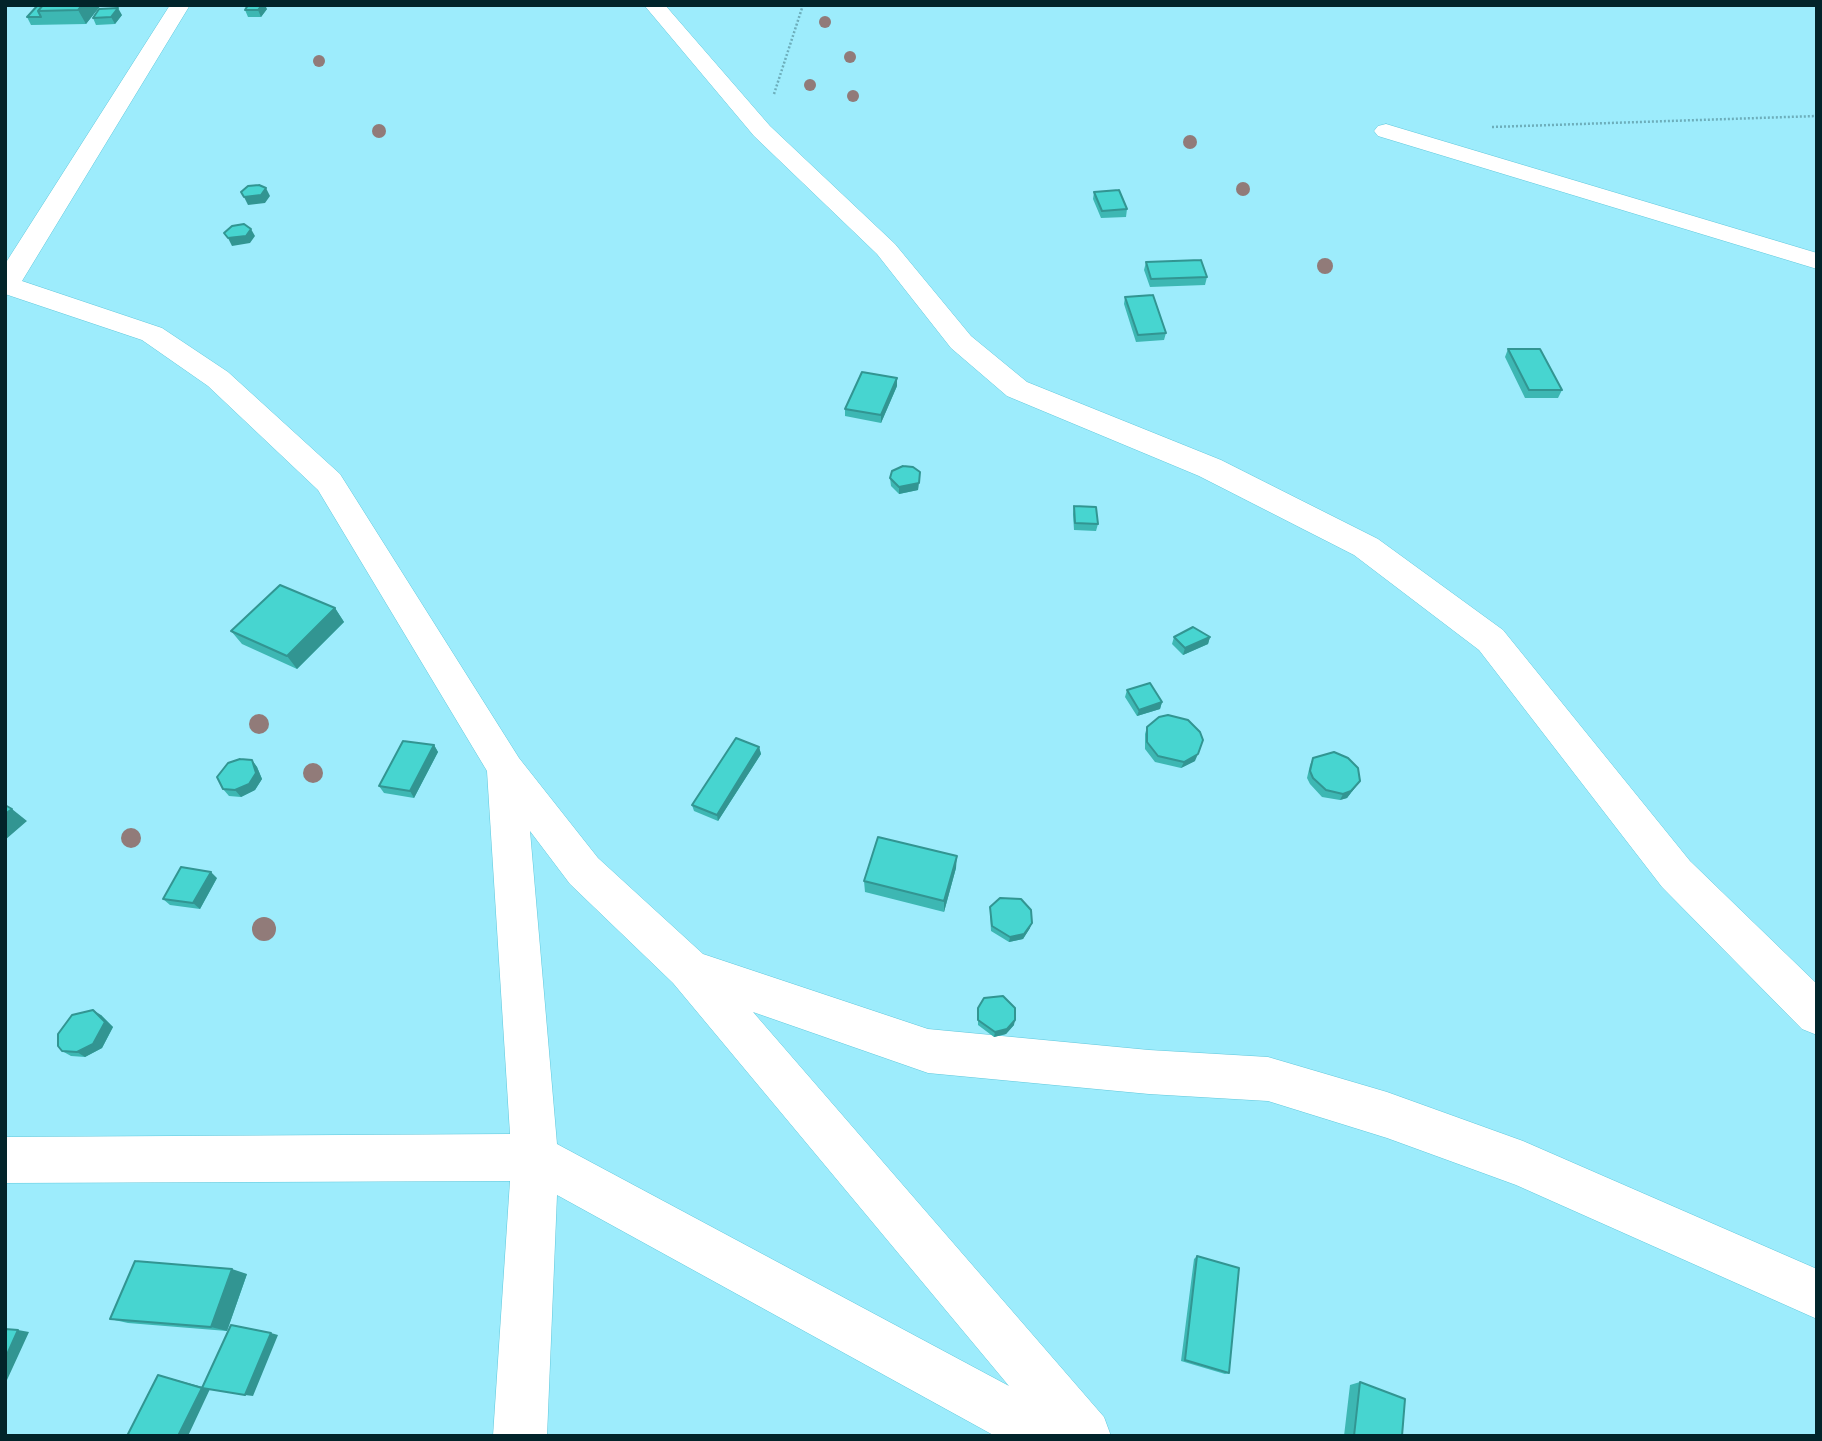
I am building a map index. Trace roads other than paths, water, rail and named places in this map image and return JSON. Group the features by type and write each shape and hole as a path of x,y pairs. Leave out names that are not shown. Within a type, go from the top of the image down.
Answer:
{"street":[{"path":"180,5 6,285 152,334 218,379 329,482 506,769 584,871 688,969 1085,1436"},
{"path":"654,5 762,131 886,249 961,342 1017,389 1210,468 1366,547 1491,640 1676,874 1817,1014"},
{"path":"1386,131 1817,261"},
{"path":"506,769 535,1157 520,1436"},
{"path":"688,969 928,1051 1149,1072 1268,1079 1387,1115 1523,1164 1817,1294"},
{"path":"5,1160 535,1157 1048,1436"}]}
